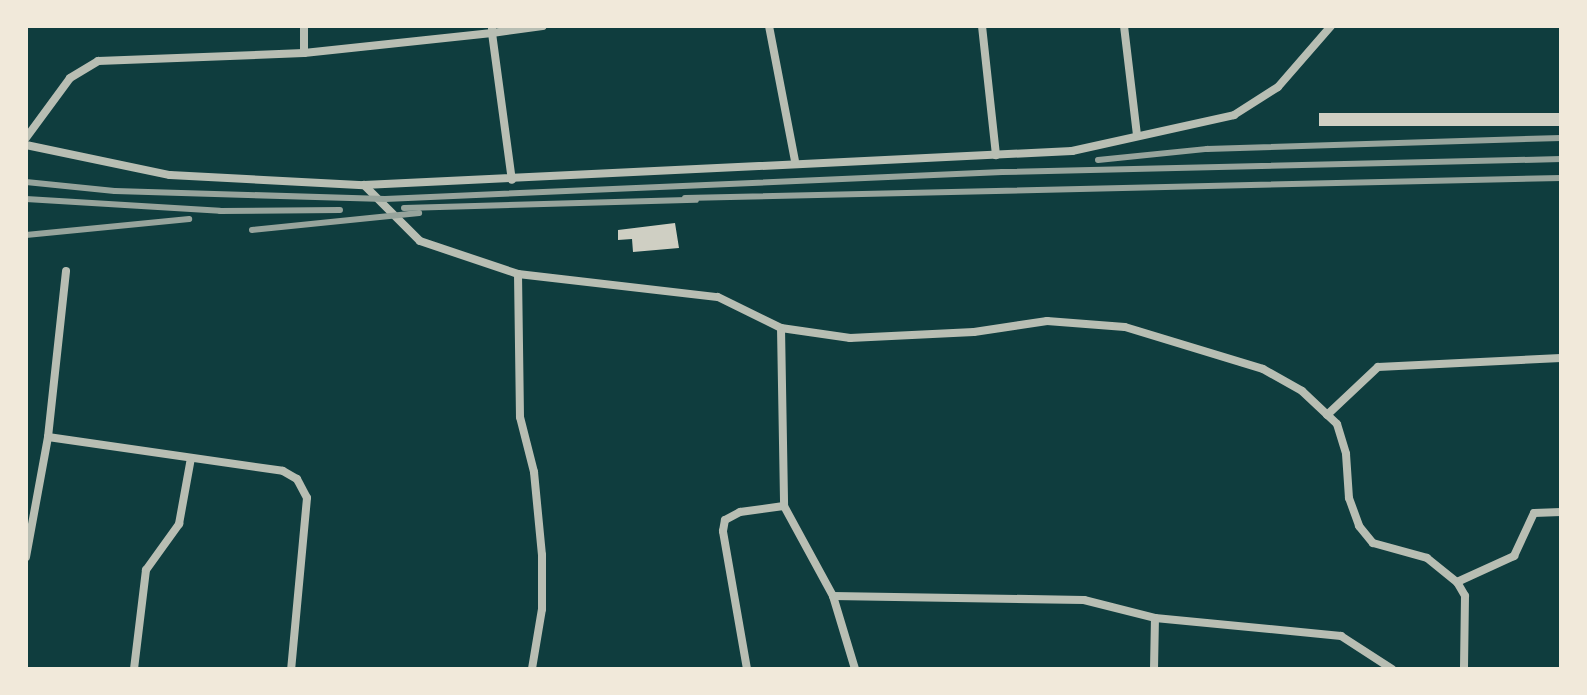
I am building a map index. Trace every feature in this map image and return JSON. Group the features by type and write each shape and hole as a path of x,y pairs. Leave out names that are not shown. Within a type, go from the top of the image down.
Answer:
{"street":[{"path":"304,26 304,53"},
{"path":"26,138 70,78 98,61 304,53 543,26"},
{"path":"769,26 795,161"},
{"path":"982,26 996,155"},
{"path":"1124,26 1137,135"},
{"path":"26,145 170,175 364,185 512,180 795,161 1072,151 1234,115 1278,87 1331,26"},
{"path":"492,30 512,180"},
{"path":"364,185 420,241 518,274 718,297 781,328 850,338 974,332 1047,321 1125,327 1263,369 1302,391 1337,424 1346,454 1349,498 1359,526 1373,543 1427,558 1457,582 1465,596 1464,669"},
{"path":"26,557 48,437 66,271"},
{"path":"518,274 520,417 534,472 542,555 542,609 532,669"},
{"path":"781,328 784,506 833,596 855,669"},
{"path":"1327,415 1378,367 1561,358"},
{"path":"48,437 283,471 297,479 307,498 291,669"},
{"path":"134,669 146,570 179,524 191,458"},
{"path":"747,669 723,531 725,520 740,512 784,506"},
{"path":"1457,582 1514,556 1534,513 1561,512"},
{"path":"833,596 1084,600 1155,618 1341,636 1392,669"},
{"path":"1154,669 1155,618"}],"building":[{"path":"1319,113 1561,113 1561,126 1319,126"},
{"path":"675,223 679,248 633,252 632,239 618,240 618,230"}],"railway":[{"path":"1098,160 1207,149 1561,138"},
{"path":"26,182 115,191 385,199 1002,172 1561,159"},
{"path":"685,198 1561,178"},
{"path":"26,199 220,211 340,210"},
{"path":"404,208 696,200"},
{"path":"252,230 419,213"},
{"path":"26,235 189,219"}]}
